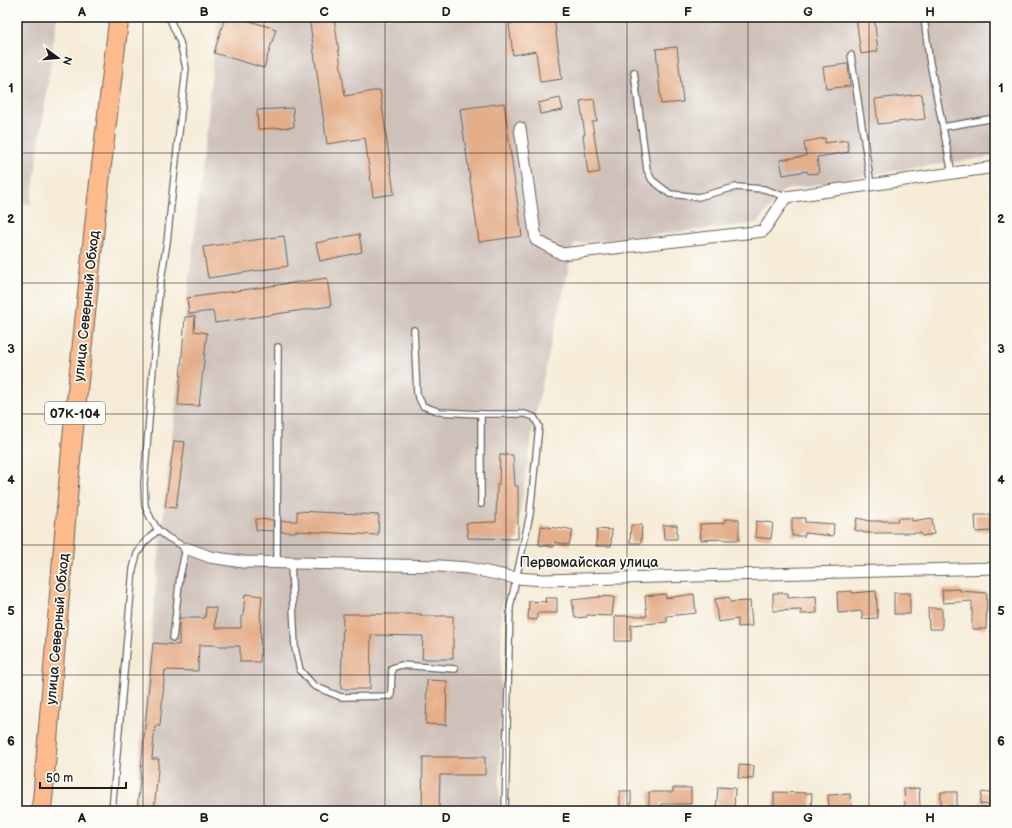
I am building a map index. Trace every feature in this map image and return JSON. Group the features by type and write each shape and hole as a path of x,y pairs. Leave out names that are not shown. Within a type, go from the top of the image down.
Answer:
{"highway":[{"name":"улица Северный Обход","path":"41,811 45,779 72,443 96,212 119,17"}],"street":[{"path":"520,128 536,240 562,254 764,230 786,197 995,167"},
{"name":"Первомайская улица","path":"186,548 216,558 243,562 440,566 468,568 516,578 544,580 995,568"}],"lane":[{"path":"170,17 180,42 186,68 167,242 159,292 144,484 145,506 158,530 166,537 186,548 180,576 173,638"},
{"path":"924,17 929,58 952,173"},
{"path":"851,55 870,185"},
{"path":"634,72 647,170 652,180 670,194 698,197 736,187 764,189 786,197"},
{"path":"943,127 995,118"},
{"path":"414,330 417,394 424,406 440,412 525,414 534,417 538,426 530,514 510,607 505,811"},
{"path":"277,563 278,347"},
{"path":"481,414 481,504"},
{"path":"112,811 133,569 140,548 158,530"},
{"path":"291,563 295,648 300,670 314,686 341,697 391,696 392,668 401,665 455,669"}],"shaded area":[{"path":"17,17 57,17 31,204 17,202"},
{"path":"218,17 995,17 995,156 887,172 783,190 758,223 574,244 534,420 511,569 502,606 499,811 134,811 157,575"}],"building":[{"path":"225,17 236,17 276,29 264,68 214,53"},
{"path":"309,17 334,17 345,96 380,90 394,194 373,197 365,138 327,144"},
{"path":"531,17 554,17 562,79 540,82 536,51 513,55 509,24 532,20"},
{"path":"856,17 874,17 878,51 861,54"},
{"path":"677,47 683,102 661,104 656,49"},
{"path":"848,64 850,86 826,89 823,67"},
{"path":"922,94 925,119 878,124 875,99"},
{"path":"560,98 563,110 540,114 538,103"},
{"path":"594,99 597,121 592,122 600,172 588,174 583,135 585,135 580,101"},
{"path":"504,103 522,236 479,242 460,109"},
{"path":"293,108 294,127 258,129 257,110"},
{"path":"825,138 825,143 847,140 849,152 817,157 819,173 808,174 807,171 783,175 780,160 806,156 804,142"},
{"path":"359,234 362,252 320,261 316,243"},
{"path":"284,236 288,266 208,278 203,247"},
{"path":"327,278 331,306 215,323 213,311 189,314 187,298"},
{"path":"195,316 194,331 207,333 199,406 178,405 185,317"},
{"path":"174,441 185,442 176,508 165,507"},
{"path":"500,455 513,455 515,486 518,486 518,539 468,538 466,523 496,522 497,484 499,484"},
{"path":"297,511 379,515 378,535 295,531 281,532 281,521 297,521"},
{"path":"975,515 991,515 991,531 976,532"},
{"path":"792,518 805,518 805,522 834,524 833,536 805,533 805,536 792,536"},
{"path":"857,518 870,521 898,521 898,518 912,518 912,521 932,518 934,534 922,536 921,533 866,533 855,530"},
{"path":"256,519 273,520 273,531 256,530"},
{"path":"725,519 739,519 739,540 701,540 700,524 725,523"},
{"path":"756,521 773,523 771,539 755,537"},
{"path":"631,525 642,525 641,543 630,543"},
{"path":"663,525 677,525 677,539 664,539"},
{"path":"541,526 573,530 569,545 555,542 554,547 539,545"},
{"path":"597,529 612,530 611,546 596,546"},
{"path":"960,589 960,591 987,593 986,629 972,629 972,601 943,603 942,590"},
{"path":"852,591 852,593 876,591 878,618 862,619 862,611 838,613 837,592"},
{"path":"773,593 788,593 788,598 816,596 817,613 801,614 801,610 773,611"},
{"path":"894,593 910,593 910,614 894,614"},
{"path":"245,594 262,596 260,618 260,662 240,662 240,646 199,645 198,671 165,670 160,726 155,726 152,759 159,759 154,811 137,811 153,643 179,645 179,618 205,618 206,607 216,608 215,628 241,628 241,617 243,617"},
{"path":"665,594 666,598 694,594 696,613 667,616 667,622 631,625 631,641 615,641 615,616 647,616 645,596"},
{"path":"599,596 614,597 612,616 587,615 587,617 575,618 572,600"},
{"path":"729,597 730,602 750,601 752,626 738,627 738,619 718,622 715,599"},
{"path":"545,598 557,598 557,613 537,613 537,620 528,619 529,601 546,602"},
{"path":"928,608 942,608 942,629 929,629"},
{"path":"343,614 421,614 421,616 453,616 453,659 422,659 423,636 371,635 370,689 341,689"},
{"path":"427,680 447,681 446,725 426,724"},
{"path":"423,757 485,757 485,775 440,775 439,811 422,811"},
{"path":"739,765 754,766 753,779 738,778"},
{"path":"718,787 735,788 734,811 716,811"},
{"path":"673,788 691,788 691,804 661,804 661,808 649,808 649,792 673,792"},
{"path":"919,788 920,807 905,808 904,789"},
{"path":"620,791 631,791 631,811 620,811"},
{"path":"774,792 812,793 811,808 774,808"},
{"path":"941,792 957,792 957,806 941,806"},
{"path":"982,792 994,794 992,805 980,804"},
{"path":"850,794 851,808 829,809 828,795"}]}
